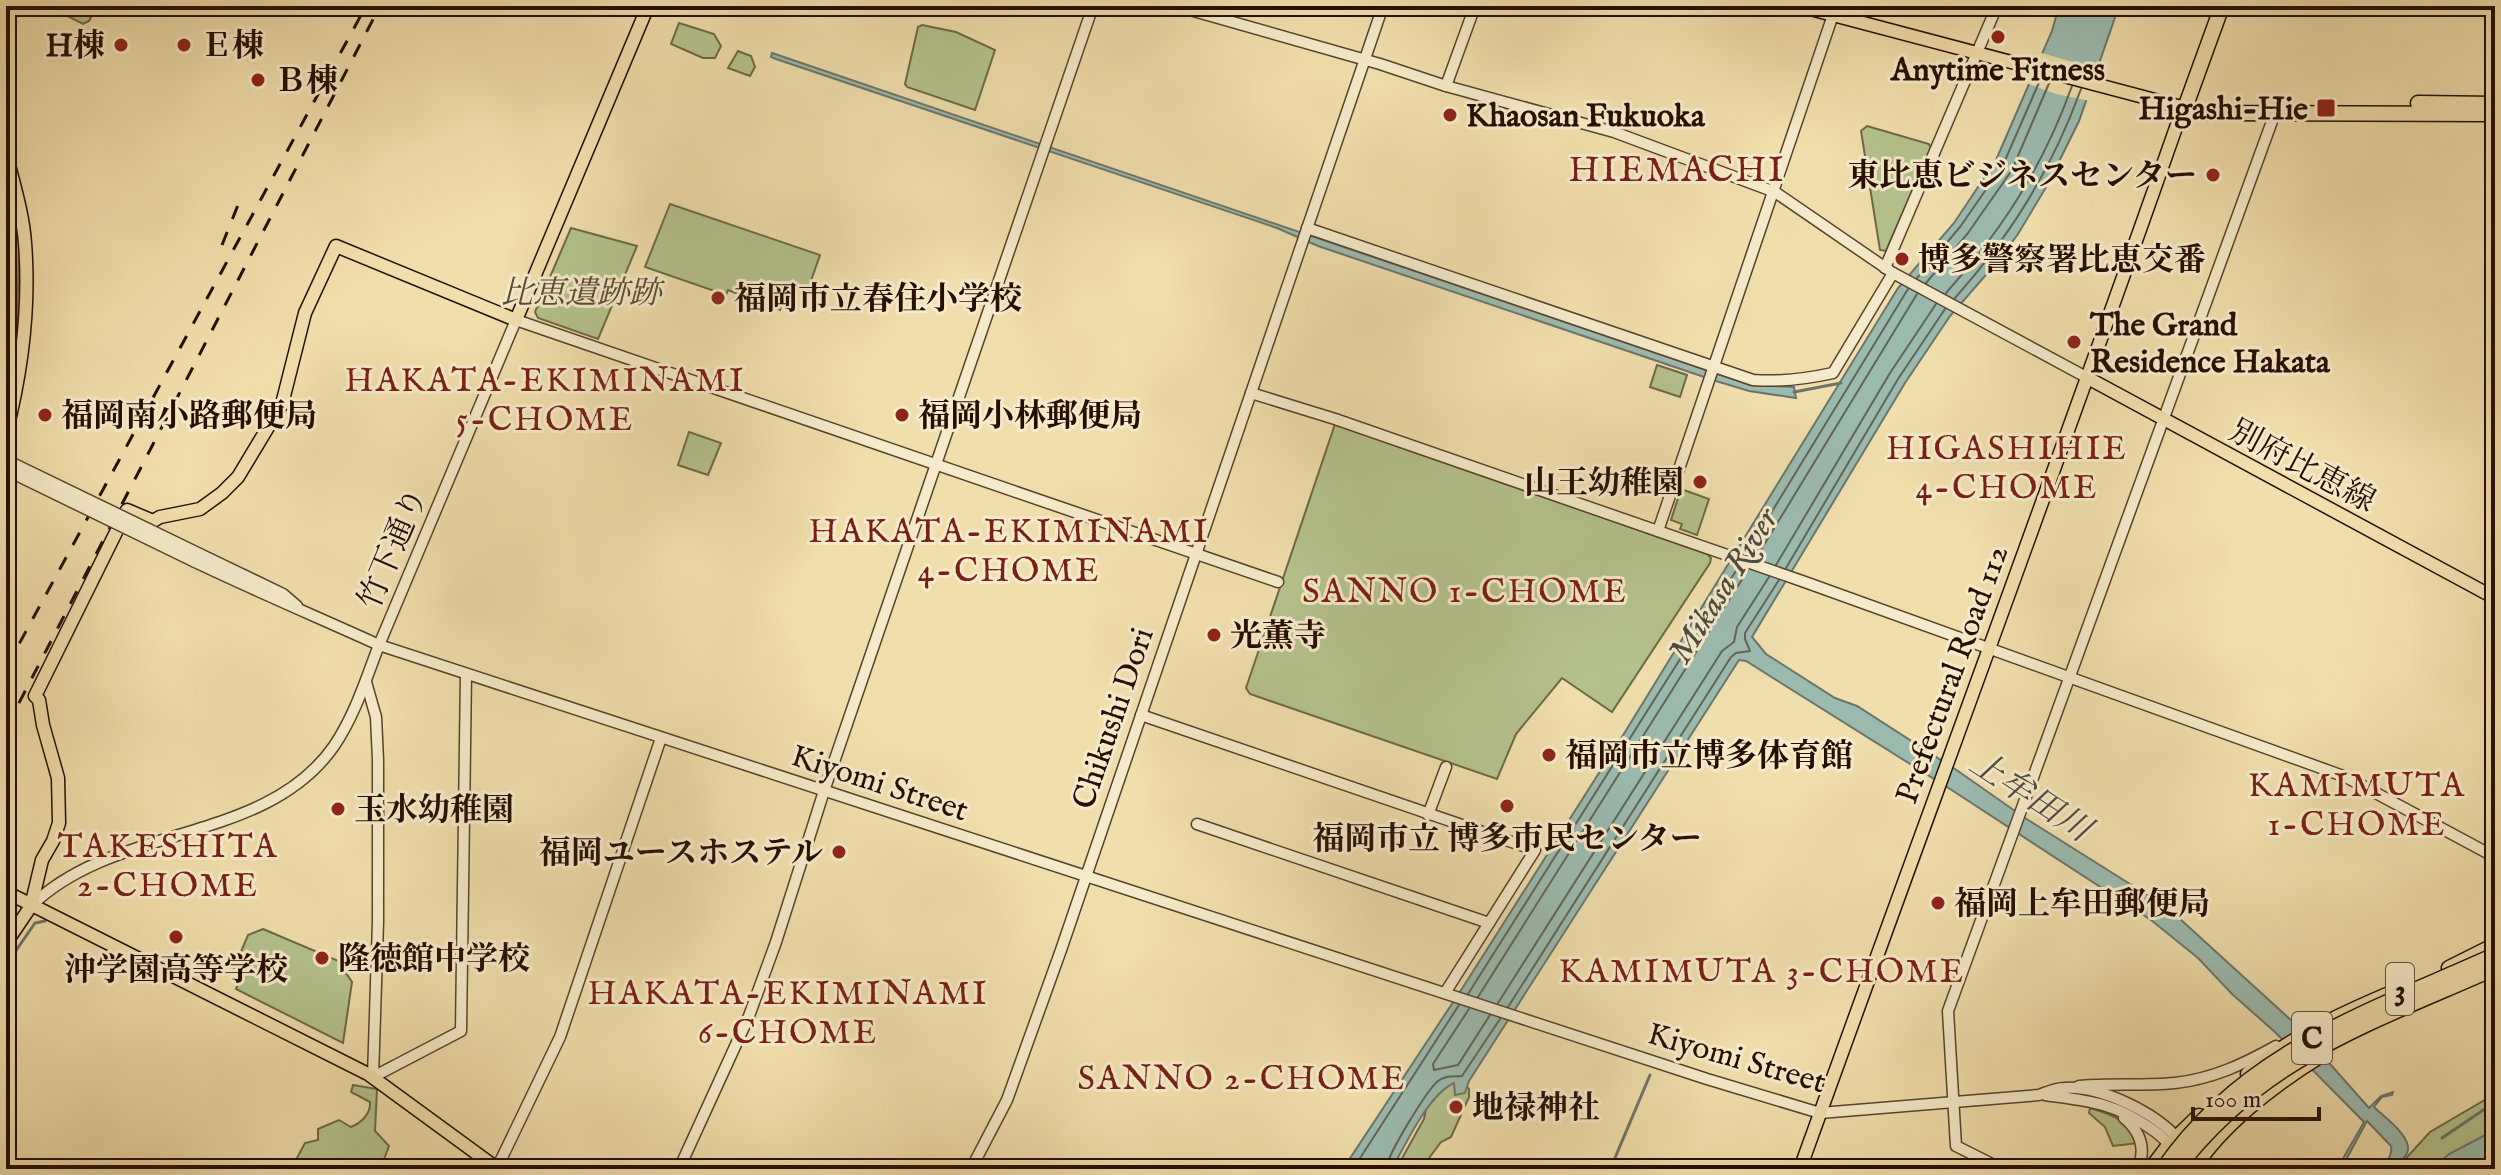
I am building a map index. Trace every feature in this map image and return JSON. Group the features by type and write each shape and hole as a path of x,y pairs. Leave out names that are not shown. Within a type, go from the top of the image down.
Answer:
{"highway":[{"path":"2185,108 2222,6"},
{"path":"2185,108 2224,104 2495,104"},
{"path":"2185,108 2207,113 2495,114"},
{"name":"3","path":"2151,1169 2206,1110 2284,1044 2308,1030 2495,945"},
{"name":"C","path":"2163,1169 2215,1108 2249,1079 2291,1050 2374,1008 2495,955"},
{"name":"C","path":"2189,1168 2223,1116 2256,1088 2300,1058 2367,1023 2495,968"},
{"name":"3","path":"2189,1168 2251,1106 2324,1053 2359,1034 2495,974"}],"main road":[{"name":"竹下通り","path":"516,320 648,6"},
{"path":"1799,6 1835,10 1978,53 2185,108"},
{"name":"Prefectural Road 112","path":"1800,1169 2185,108"},
{"path":"6,153 25,242 26,294 24,343 6,433"},
{"path":"31,906 42,860 59,823 58,778 39,700 35,696 127,510 153,521 200,509 211,503 238,477 282,404 305,313 336,246 516,320"},
{"name":"別府比恵線","path":"2086,377 2495,598"},
{"path":"6,892 373,1077 497,1169"},
{"name":"竹下通り","path":"6,943 31,906"}],"street":[{"path":"679,1169 749,1016 1093,6"},
{"path":"1176,6 1614,132 1775,192 1892,272 2086,377"},
{"name":"Chikushi Dori","path":"971,1169 1010,1091 1383,6"},
{"path":"1446,86 1475,6"},
{"path":"1307,228 1753,380 1798,381 1833,373 1892,272 1997,6"},
{"path":"1658,531 1835,10"},
{"path":"2002,1169 1956,1146 1948,1011 2275,113"},
{"path":"516,320 1278,582"},
{"name":"竹下通り","path":"31,906 47,890 87,866 129,849 239,815 290,789 311,772 335,744 360,696 516,320"},
{"path":"1251,393 1988,646 2346,777 2495,857"},
{"path":"6,460 198,558"},
{"path":"6,470 198,558"},
{"name":"Kiyomi Street","path":"198,558 279,602 379,645 1820,1113 2039,1095 2082,1100 2126,1112 2174,1141"},
{"path":"365,680 376,717 378,760 378,922 373,1077 461,1031 466,674"},
{"path":"1141,715 1535,850 1445,993"},
{"path":"497,1169 560,1037 661,738"},
{"path":"1428,815 1446,767"},
{"path":"1197,824 1489,923"},
{"path":"2066,1087 2175,1083 2205,1078 2246,1063 2284,1044"},
{"name":"Kiyomi Street","path":"2039,1095 2066,1087 2112,1096 2132,1104 2174,1141"},
{"path":"2126,1112 2124,1118 2142,1142 2142,1159 2138,1169"},
{"path":"2174,1141 2189,1168"}],"green space":[{"path":"48,6 97,6 89,21 83,24"},
{"path":"679,23 714,34 721,46 715,58 703,58 671,44"},
{"path":"922,25 956,32 995,50 975,110 905,84 918,27"},
{"path":"738,51 751,56 755,67 750,76 728,68"},
{"path":"1867,126 1929,144 1931,148 1886,251 1880,250 1861,131"},
{"path":"6,176 19,241 17,338 6,353"},
{"path":"670,204 820,255 807,292 792,285 787,288 780,310 728,290 726,295 645,267"},
{"name":"比恵遺跡跡","path":"571,228 637,246 598,339 538,318 535,312"},
{"path":"1657,365 1687,375 1680,397 1650,387"},
{"path":"1335,424 1707,554 1711,558 1710,563 1612,712 1562,678 1516,734 1497,779 1250,694 1246,688"},
{"path":"689,432 721,443 708,475 678,465"},
{"path":"1681,489 1709,499 1697,535 1680,529 1682,524 1671,520"},
{"path":"263,929 348,965 346,973 352,982 343,1043 236,989 239,981 232,973 248,935"},
{"path":"1463,1081 1469,1089 1469,1097 1451,1137 1441,1142 1421,1169 1396,1169 1424,1119 1427,1103 1439,1085"},
{"path":"353,1085 377,1089 375,1131 389,1146 383,1162 375,1169 291,1169 305,1143 318,1140 318,1129 339,1120 351,1127 365,1118 370,1102 351,1092"},
{"path":"2495,1094 2495,1169 2396,1169 2430,1132"},
{"path":"2090,1108 2119,1120 2139,1143 2113,1146 2105,1127 2089,1113"}],"water":[{"name":"Mikasa River","path":"2059,6 2119,6 2079,121 2048,184 2018,234 1950,316 1905,383 1752,637 1766,654 1835,698 1857,706 2025,818 2168,908 2293,1022 2369,1108 2381,1096 2393,1092 2382,1097 2374,1107 2402,1134 2408,1147 2406,1155 2394,1169 2380,1169 2390,1156 2391,1146 2367,1121 2341,1169 2337,1169 2364,1122 2198,958 2151,920 1950,789 1746,661 1739,660 1469,1081 1465,1093 1455,1095 1454,1083 1436,1098 1418,1121 1392,1169 1343,1169 1625,732 1898,288 1954,223 1996,160 2052,31"},
{"path":"772,53 1750,385 1794,387 1796,398 1749,391 1716,381 1318,246 1277,228 776,59 771,57"},
{"path":"2495,1130 2495,1169 2431,1169 2449,1154"}],"pier":[{"path":"2038,52 2101,70 2090,101 2056,94 2026,83"}],"waterway":[{"path":"1794,392 1841,383"},
{"path":"6,965 35,923 45,921"},
{"path":"1612,1165 1650,1075"},
{"path":"2442,1138 2495,1102"}],"railway":[{"path":"6,668 366,6"},
{"path":"6,728 380,6"},
{"path":"222,245 242,195"}],"place":[{"name":"Anytime Fitness","path":"1998,37"},
{"name":"H棟","path":"121,45"},
{"name":"Ｅ棟","path":"184,45"},
{"name":"Ｂ棟","path":"258,80"},
{"name":"Higashi-Hie","path":"2326,108"},
{"name":"Khaosan Fukuoka","path":"1450,115"},
{"name":"東比恵ビジネスセンター","path":"2213,175"},
{"name":"博多警察署比恵交番","path":"1902,259"},
{"name":"福岡市立春住小学校","path":"718,298"},
{"name":"The Grand Residence Hakata","path":"2074,342"},
{"name":"福岡南小路郵便局","path":"45,415"},
{"name":"福岡小林郵便局","path":"902,415"},
{"name":"山王幼稚園","path":"1700,482"},
{"name":"光薫寺","path":"1214,635"},
{"name":"福岡市立博多体育館","path":"1549,755"},
{"name":"福岡市立 博多市民センター","path":"1507,806"},
{"name":"玉水幼稚園","path":"338,809"},
{"name":"福岡ユースホステル","path":"839,852"},
{"name":"福岡上牟田郵便局","path":"1938,903"},
{"name":"沖学園高等学校","path":"176,937"},
{"name":"隆徳館中学校","path":"322,958"},
{"name":"地禄神社","path":"1456,1107"}],"district":[{"name":"HIEMACHI","path":"1677,168"},
{"name":"HAKATA-EKIMINAMI 5-CHOME","path":"545,398"},
{"name":"HIGASHIHIE 4-CHOME","path":"2007,466"},
{"name":"HAKATA-EKIMINAMI 4-CHOME","path":"1009,550"},
{"name":"SANNO 1-CHOME","path":"1465,590"},
{"name":"KAMIMUTA 1-CHOME","path":"2357,804"},
{"name":"TAKESHITA 2-CHOME","path":"168,864"},
{"name":"KAMIMUTA 3-CHOME","path":"1762,970"},
{"name":"HAKATA-EKIMINAMI 6-CHOME","path":"788,1012"},
{"name":"SANNO 2-CHOME","path":"1242,1077"}],"water label":[{"name":"上牟田川","path":"2031,795"}]}
